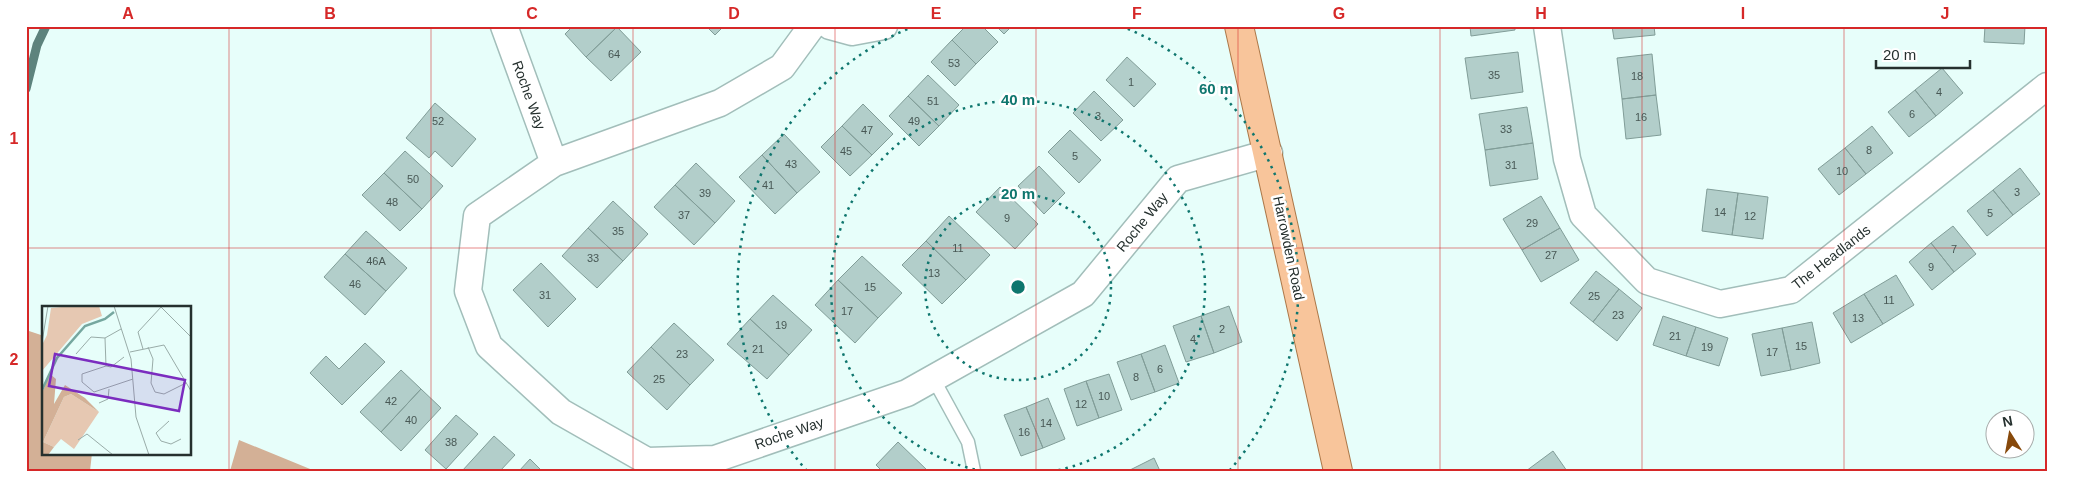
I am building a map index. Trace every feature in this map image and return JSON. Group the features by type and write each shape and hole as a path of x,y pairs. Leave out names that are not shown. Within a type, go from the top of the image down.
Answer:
{"main road":[{"name":"Harrowden Road","path":"1239,26 1269,153 1338,471"}],"street":[{"name":"Roche Way","path":"504,26 554,164"},
{"name":"Roche Way","path":"812,26 782,67 720,103 554,164 477,216 468,291 489,346 561,412 647,461 716,459 907,393 1083,294 1178,179 1269,153"},
{"path":"830,26 852,32 884,26"},
{"name":"The Headlands","path":"1547,26 1567,159 1583,215 1647,281 1720,304 1791,290 2047,86"}],"lane":[{"path":"933,378 968,442 974,471"}],"shaded area":[{"path":"26,330 42,335 42,454 92,454 90,471 26,471"},
{"path":"239,440 315,471 230,471"}],"building":[{"path":"573,26 617,27 586,57 565,34"},
{"path":"706,26 724,26 715,35"},
{"path":"966,26 982,26 998,42 976,64 952,40"},
{"path":"996,26 1012,26 1004,34"},
{"path":"1470,26 1515,26 1515,30 1471,36"},
{"path":"1612,26 1654,26 1655,35 1614,39"},
{"path":"1985,26 2025,26 2024,44 1984,42"},
{"path":"617,27 641,52 611,81 586,57"},
{"path":"952,40 976,64 955,86 931,62"},
{"path":"1518,52 1523,92 1471,99 1465,58"},
{"path":"1652,54 1656,95 1622,99 1617,58"},
{"path":"1127,57 1156,84 1134,107 1106,80"},
{"path":"1942,68 1963,93 1936,116 1915,90"},
{"path":"928,75 959,105 939,126 908,96"},
{"path":"1915,90 1936,116 1909,137 1888,112"},
{"path":"1094,91 1123,120 1101,141 1073,113"},
{"path":"1656,95 1661,135 1626,139 1622,99"},
{"path":"908,96 939,126 919,146 889,116"},
{"path":"435,103 476,139 452,167 435,151 429,158 406,138"},
{"path":"863,104 893,134 872,155 842,126"},
{"path":"1527,107 1533,143 1485,150 1479,114"},
{"path":"842,126 872,155 850,176 821,147"},
{"path":"1872,126 1893,153 1866,174 1845,148"},
{"path":"1070,130 1101,160 1079,183 1048,152"},
{"path":"784,134 820,172 797,193 762,155"},
{"path":"1533,143 1538,179 1490,186 1485,150"},
{"path":"1845,148 1866,174 1839,195 1818,169"},
{"path":"405,151 443,186 422,209 384,173"},
{"path":"762,155 797,193 775,214 739,177"},
{"path":"696,163 735,201 715,223 675,185"},
{"path":"1039,166 1065,193 1044,214 1018,186"},
{"path":"2020,168 2040,194 2013,215 1993,190"},
{"path":"384,173 422,209 400,231 362,195"},
{"path":"675,185 715,223 694,245 654,207"},
{"path":"1000,187 1038,224 1015,249 976,212"},
{"path":"1707,189 1738,193 1732,235 1702,231"},
{"path":"1993,190 2013,215 1987,236 1967,211"},
{"path":"1738,193 1768,197 1763,239 1732,235"},
{"path":"1541,196 1560,228 1522,250 1503,219"},
{"path":"613,201 648,234 623,261 588,228"},
{"path":"949,216 990,255 966,280 926,241"},
{"path":"1953,226 1976,254 1954,272 1931,243"},
{"path":"588,228 623,261 597,288 562,256"},
{"path":"1560,228 1579,260 1541,282 1522,250"},
{"path":"366,231 407,268 386,291 345,254"},
{"path":"926,241 966,280 942,304 902,265"},
{"path":"1931,243 1954,272 1932,290 1909,262"},
{"path":"345,254 386,291 365,315 324,277"},
{"path":"862,256 902,293 878,318 838,280"},
{"path":"541,263 576,299 548,327 513,290"},
{"path":"1596,271 1619,289 1593,322 1570,303"},
{"path":"1896,275 1914,305 1883,324 1864,294"},
{"path":"838,280 878,318 855,343 815,305"},
{"path":"1619,289 1642,308 1617,341 1593,322"},
{"path":"1864,294 1883,324 1851,343 1833,313"},
{"path":"773,295 812,330 789,355 750,319"},
{"path":"1229,306 1242,342 1214,353 1201,316"},
{"path":"1201,316 1214,353 1186,362 1173,326"},
{"path":"1663,316 1696,327 1686,356 1653,345"},
{"path":"750,319 789,355 767,379 727,344"},
{"path":"1812,322 1820,363 1791,370 1782,328"},
{"path":"674,323 714,360 690,385 651,347"},
{"path":"1696,327 1728,338 1719,366 1686,356"},
{"path":"1782,328 1791,370 1761,376 1752,334"},
{"path":"365,343 385,362 342,405 310,373 326,356 339,369"},
{"path":"1165,345 1179,383 1155,392 1141,354"},
{"path":"651,347 690,385 667,410 627,372"},
{"path":"1141,354 1155,392 1131,400 1117,362"},
{"path":"401,370 421,389 381,432 360,412"},
{"path":"1109,374 1122,410 1099,418 1086,381"},
{"path":"1086,381 1099,418 1077,426 1064,389"},
{"path":"421,389 441,408 401,451 381,432"},
{"path":"1048,398 1065,439 1043,448 1026,407"},
{"path":"1026,407 1043,448 1021,456 1004,415"},
{"path":"456,415 478,434 446,469 425,450"},
{"path":"494,436 515,455 500,471 462,471"},
{"path":"898,442 928,471 882,471 876,465"},
{"path":"1553,451 1567,471 1526,471"},
{"path":"1154,458 1160,471 1128,471"},
{"path":"530,459 542,471 519,471"}],"waterway":[{"path":"26,89 37,45 46,26"}]}
